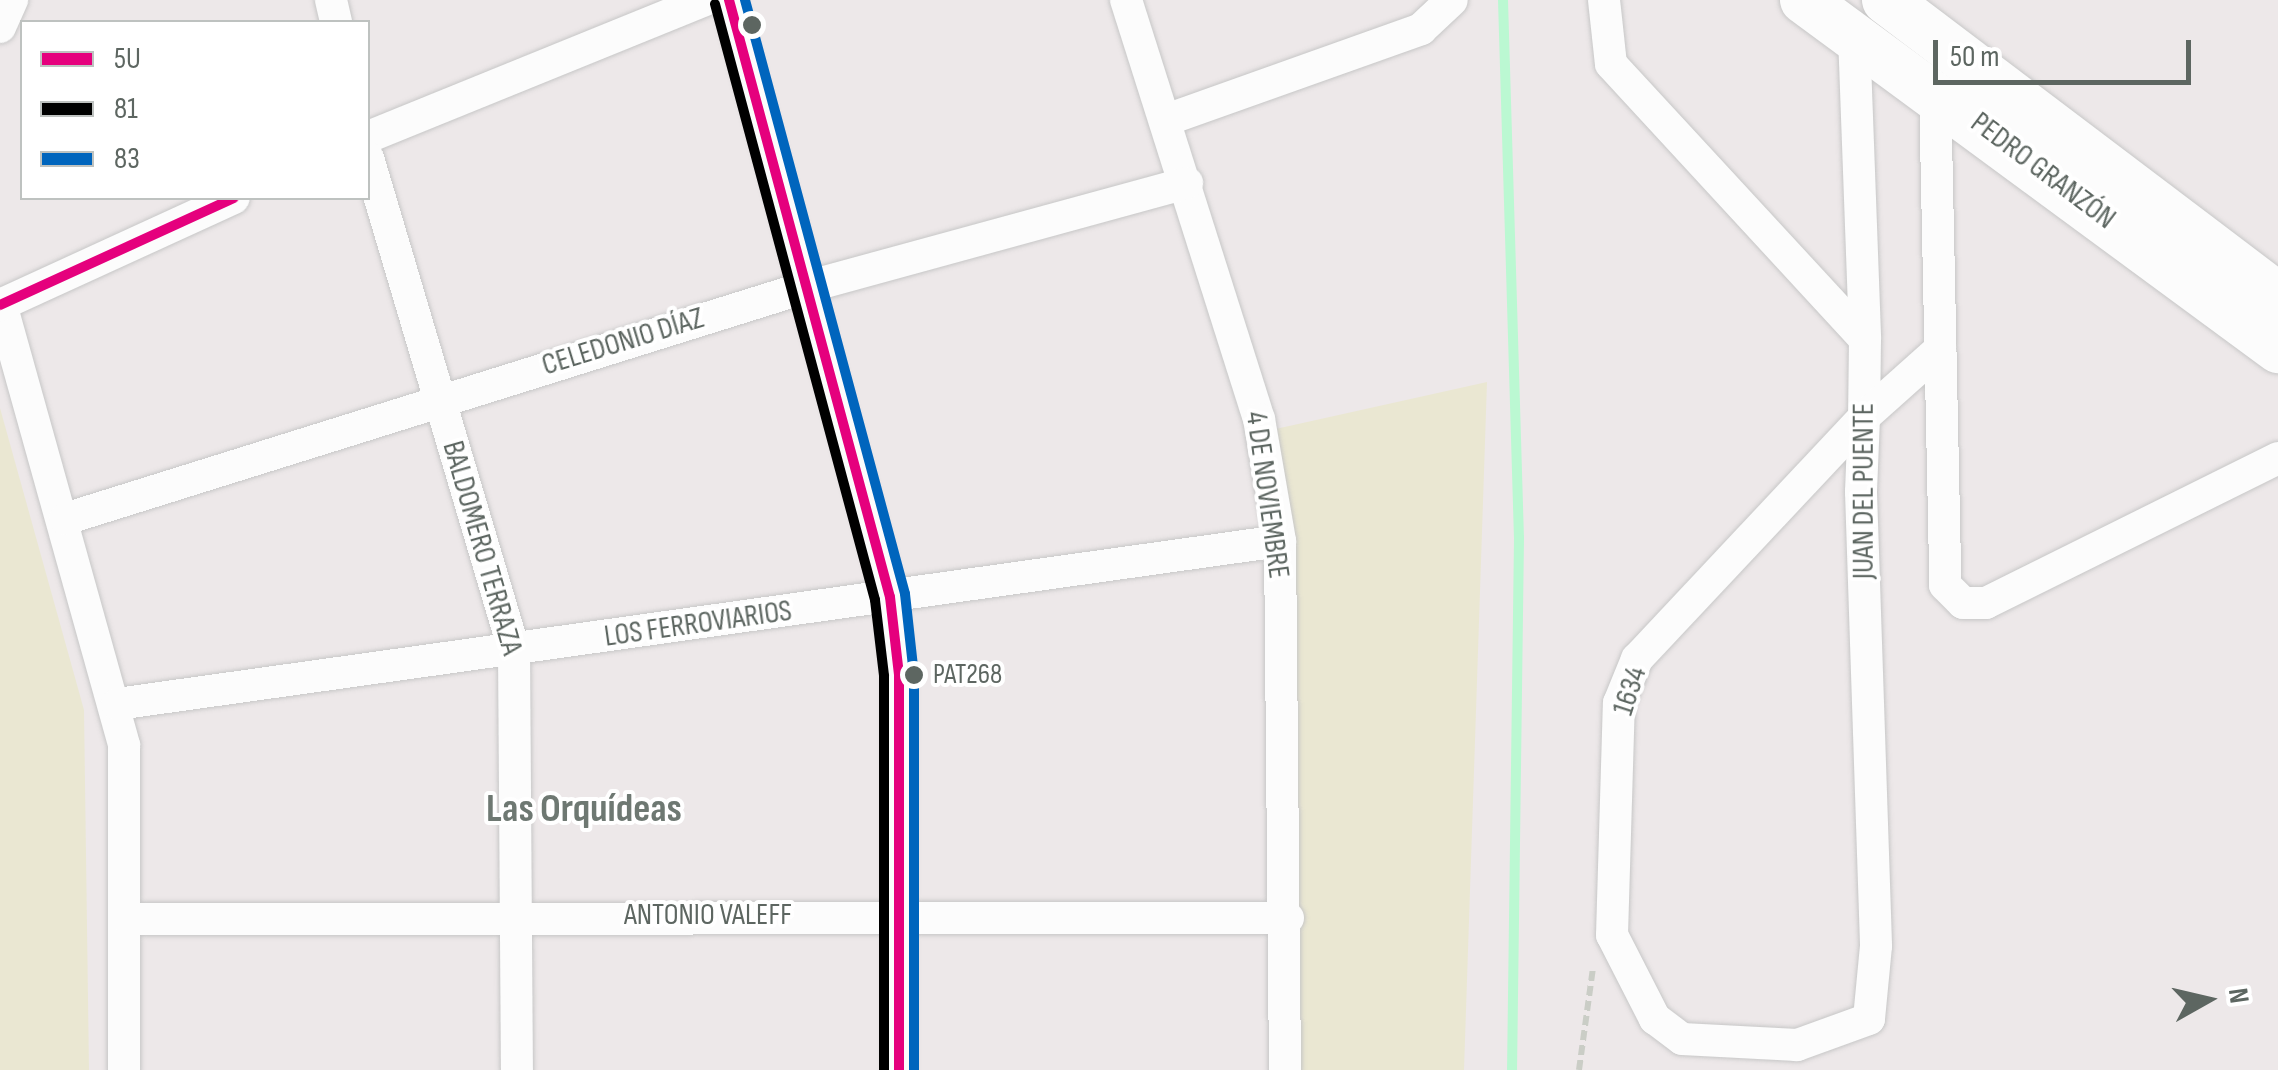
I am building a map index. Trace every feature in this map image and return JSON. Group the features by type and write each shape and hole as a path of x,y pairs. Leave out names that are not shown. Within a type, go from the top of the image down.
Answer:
{"main road":[{"name":"PEDRO GRANZÓN","path":"1804,0 1935,89 2278,348"},
{"name":"PEDRO GRANZÓN","path":"1886,0 2278,296"}],"street":[{"path":"0,26 12,0"},
{"path":"370,136 705,0"},
{"path":"729,0 810,286 890,598 902,915 899,1070"},
{"name":"4 DE NOVIEMBRE","path":"1126,0 1259,419 1280,542 1288,918 1285,1070"},
{"path":"1166,120 1421,29 1452,0"},
{"path":"1604,0 1611,64 1865,340"},
{"name":"JUAN DEL PUENTE","path":"1712,1048 1797,1045 1869,1019 1876,946 1865,340 1854,36"},
{"path":"1935,89 1946,585 1963,603 1986,602 2278,458"},
{"name":"BALDOMERO TERRAZA","path":"370,165 514,650 520,916 518,1070"},
{"name":"CELEDONIO DÍAZ","path":"65,520 439,398 810,286 1187,183"},
{"path":"124,1070 128,919 117,704 1,304 230,200"},
{"name":"1634","path":"1712,1048 1655,1019 1611,920 1619,703 1637,659 1864,417 1940,349"},
{"name":"LOS FERROVIARIOS","path":"117,704 1280,542"},
{"name":"ANTONIO VALEFF","path":"128,919 902,915 1288,918"}],"path":[{"path":"1578,1070 1587,984 1611,920"}],"shaded area":[{"path":"1487,382 1464,1070 1298,1070 1267,431"},
{"path":"0,408 84,710 89,1070 0,1070"}],"waterway":[{"path":"1503,0 1519,538 1512,1070"}],"transit line":[{"name":"5U","path":"729,0 890,597 899,675 899,1070"},
{"name":"83","path":"745,0 905,594 914,675 914,1070"},
{"name":"81","path":"715,4 875,600 884,676 884,1070"},
{"name":"5U","path":"0,305 230,200"}],"place":[{"name":"PAT268","path":"914,675"}],"district":[{"name":"Las Orquídeas","path":"584,809"}]}
